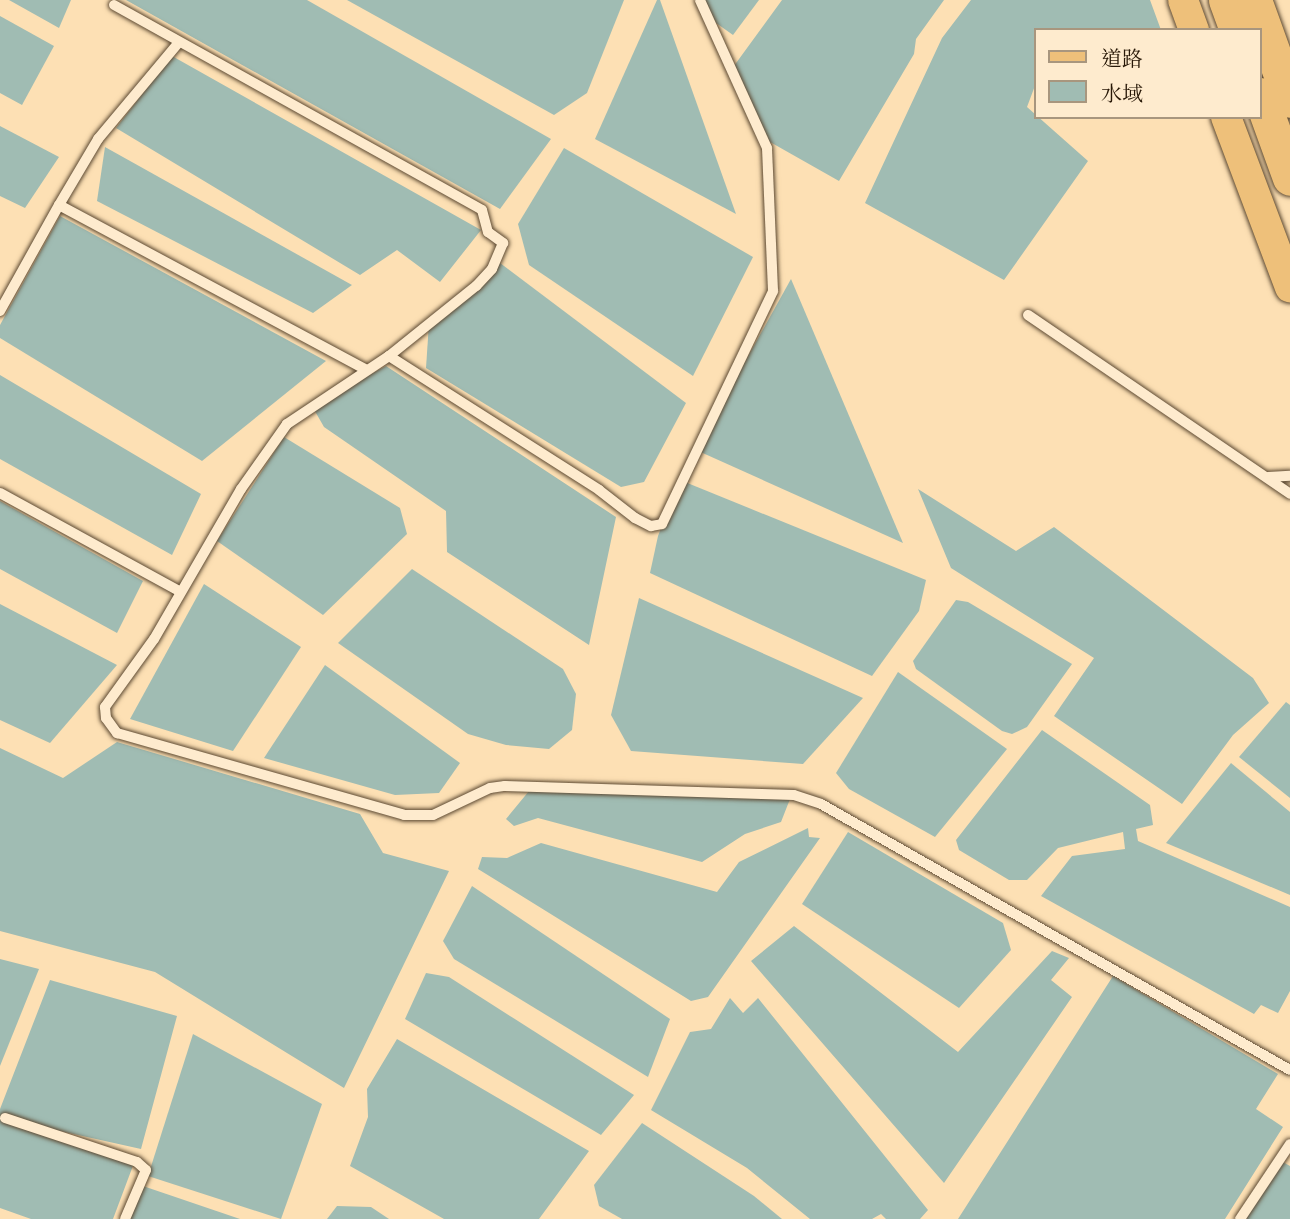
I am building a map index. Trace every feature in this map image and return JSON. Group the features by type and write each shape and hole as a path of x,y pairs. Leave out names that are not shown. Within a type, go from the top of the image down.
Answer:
{"highway":[{"path":"1226,0 1236,28"},
{"path":"1254,0 1290,100"},
{"path":"1262,101 1290,178"}],"main road":[{"path":"1183,0 1193,28"},
{"path":"1227,119 1290,288"}],"lane":[{"path":"389,356 599,490 635,518 651,526 662,524 773,291 767,148 700,0"},
{"path":"114,5 482,210 488,232 503,243 492,269 389,356 365,369 287,424 241,489 181,592 105,707 106,718 117,733 404,815 443,812 490,788 505,786 793,795 821,804 1290,1070"},
{"path":"0,311 99,139 179,42"},
{"path":"59,205 365,369"},
{"path":"1028,315 1290,494"},
{"path":"1268,477 1290,476"},
{"path":"0,493 181,592"},
{"path":"5,1118 138,1163 146,1170 125,1219"},
{"path":"1240,1219 1290,1144"}],"water":[{"path":"9,0 71,0 59,28"},
{"path":"126,0 307,0 551,139 500,209"},
{"path":"347,0 624,0 587,93 554,115"},
{"path":"657,0 660,0 736,214 595,139"},
{"path":"703,0 759,0 733,35 709,18"},
{"path":"782,0 944,0 916,39 914,54 839,181 763,138 731,70"},
{"path":"971,0 1150,0 1160,28 1034,28 1034,88 1027,107 1034,113 1034,119 1041,119 1088,161 1004,280 865,203 942,38"},
{"path":"0,16 54,46 22,105 0,93"},
{"path":"172,56 481,230 440,282 397,250 360,275 116,128"},
{"path":"0,126 59,157 25,208 0,196"},
{"path":"105,147 352,285 313,313 97,201"},
{"path":"564,148 753,257 693,376 529,265 518,224"},
{"path":"60,216 326,361 202,461 0,338 0,325"},
{"path":"500,263 686,403 644,482 621,487 426,368 429,323"},
{"path":"791,279 903,543 696,450"},
{"path":"386,366 616,517 589,645 447,552 446,511 324,427 312,406"},
{"path":"0,375 201,494 172,555 0,459"},
{"path":"284,437 400,508 407,534 323,615 217,541"},
{"path":"680,480 926,580 919,611 872,676 650,573 658,536"},
{"path":"918,489 1016,551 1054,527 1253,678 1269,703 1233,735 1182,804 1054,716 1094,658 951,568"},
{"path":"0,501 143,581 117,633 0,569"},
{"path":"412,569 563,669 576,694 572,730 549,749 506,745 468,734 338,643"},
{"path":"204,584 301,647 233,751 130,719"},
{"path":"639,598 863,698 803,764 631,751 611,715"},
{"path":"956,600 968,602 1072,664 1027,727 1012,734 1002,731 916,669 913,661"},
{"path":"0,604 117,665 50,743 0,720"},
{"path":"325,665 460,763 439,793 395,795 264,758"},
{"path":"898,672 1007,749 935,837 849,789 836,773"},
{"path":"1286,702 1290,705 1290,798 1239,757"},
{"path":"1042,730 1150,805 1153,825 1136,829 1138,841 1290,907 1290,991 1278,1013 1261,1005 1254,1014 1041,896 1072,856 1125,849 1123,832 1058,848 1027,880 1009,880 959,850 956,840"},
{"path":"117,742 360,814 383,853 449,871 344,1088 155,972 0,931 0,748 63,778"},
{"path":"1231,763 1290,812 1290,895 1166,843"},
{"path":"529,791 790,799 781,822 745,834 702,862 538,818 514,826 506,819"},
{"path":"808,828 809,837 820,838 708,997 691,1001 478,869 482,857 507,858 541,843 717,892 739,862"},
{"path":"848,832 1003,923 1011,950 959,1008 802,904"},
{"path":"472,886 670,1019 648,1077 454,959 443,941"},
{"path":"794,926 958,1052 1052,951 1069,958 1051,980 1072,997 944,1183 751,961"},
{"path":"0,959 39,969 0,1066"},
{"path":"426,973 449,977 634,1095 601,1135 405,1019"},
{"path":"1113,976 1278,1074 1256,1109 1283,1127 1225,1219 958,1219"},
{"path":"50,980 177,1016 141,1149 6,1119 134,1163 113,1219 31,1219 0,1208 0,1109"},
{"path":"730,998 743,1013 758,998 928,1210 920,1219 886,1219 881,1214 872,1219 810,1219 747,1168 651,1110 690,1032 711,1029"},
{"path":"193,1034 322,1104 281,1219 148,1176"},
{"path":"397,1039 589,1151 539,1219 444,1219 350,1166 368,1117 367,1089"},
{"path":"642,1123 754,1196 782,1219 622,1219 599,1206 594,1185"},
{"path":"1281,1161 1290,1166 1290,1219 1246,1219"},
{"path":"140,1185 240,1219 126,1219"},
{"path":"337,1206 371,1207 389,1219 327,1219"}]}
